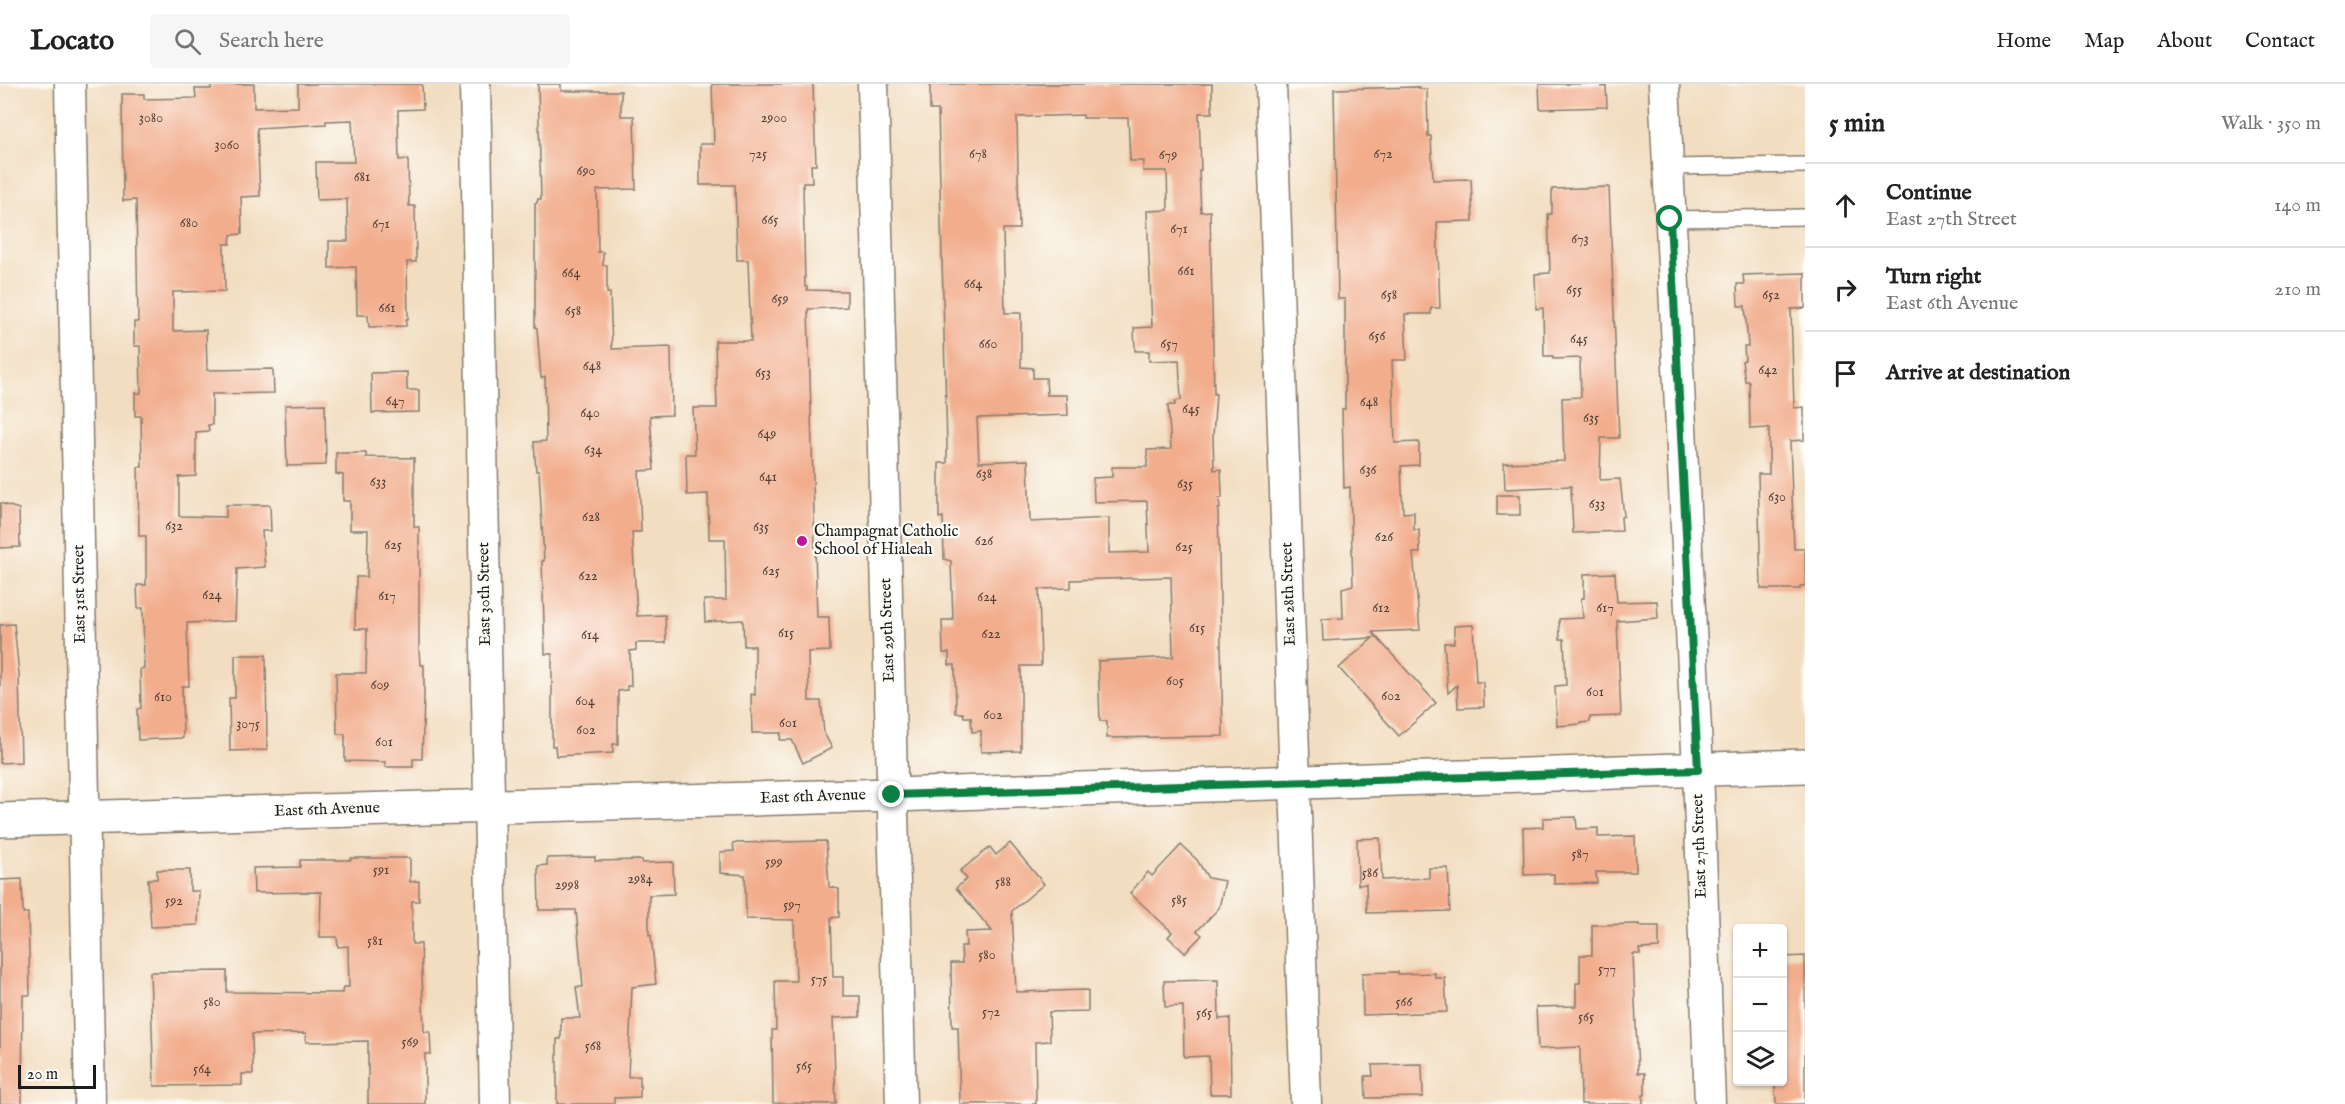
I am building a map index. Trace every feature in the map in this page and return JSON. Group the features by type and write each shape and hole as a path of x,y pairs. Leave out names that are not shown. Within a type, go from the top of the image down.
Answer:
{"street":[{"name":"East 31st Street","path":"70,84 90,1104"},
{"name":"East 30th Street","path":"475,84 495,1104"},
{"name":"East 29th Street","path":"873,84 901,1104"},
{"name":"East 28th Street","path":"1271,84 1306,1104"},
{"name":"East 27th Street","path":"1664,84 1698,770 1710,1104"},
{"name":"East 6th Avenue","path":"0,820 1805,766"}],"lane":[{"path":"1668,167 1805,165"},
{"path":"1670,219 1805,218"}],"building":[{"path":"211,84 254,84 254,108 298,107 298,84 422,84 423,109 398,110 399,160 408,159 409,206 415,206 416,262 407,262 408,319 406,319 406,326 369,327 368,315 357,315 356,267 329,268 329,241 348,241 347,199 317,200 316,162 354,162 352,120 326,121 326,124 257,128 260,196 241,197 242,234 231,235 230,244 224,244 225,291 173,292 173,331 206,330 207,370 273,369 274,393 212,394 212,425 208,425 209,431 196,432 196,476 179,477 179,516 226,517 226,505 270,505 271,531 262,531 265,567 237,569 235,621 187,623 189,686 182,686 183,738 138,740 137,709 141,708 140,669 144,668 143,608 138,608 137,585 146,585 146,536 139,536 138,467 142,467 141,416 135,416 135,393 141,393 140,346 134,346 134,322 138,322 136,200 123,201 122,94 144,94 144,99 196,98 195,89 211,89"},
{"path":"538,84 561,84 561,91 621,91 621,116 634,116 636,189 597,190 598,252 603,252 603,265 607,265 612,349 671,347 672,415 650,416 654,470 639,471 641,532 632,532 637,616 665,615 666,643 636,643 636,650 630,651 631,686 627,686 627,690 618,691 618,744 613,744 613,753 556,756 555,746 552,746 552,654 545,654 542,561 544,561 539,471 536,471 534,442 546,441 545,377 541,378 537,328 535,327 535,203 541,199"},
{"path":"712,84 813,84 816,165 811,165 812,183 803,183 805,287 807,290 847,291 847,307 808,309 817,617 829,617 830,651 808,652 809,701 821,701 824,733 832,748 803,763 792,740 780,740 781,733 752,733 751,694 755,695 755,646 744,646 743,620 705,622 704,600 726,600 725,539 709,539 708,494 687,495 686,454 695,454 693,408 717,408 715,341 751,341 748,260 737,260 735,185 700,185 700,144 714,144"},
{"path":"930,84 1212,84 1212,113 1199,113 1201,170 1199,170 1201,212 1210,211 1214,394 1216,394 1213,436 1214,470 1221,469 1222,498 1219,498 1220,509 1218,509 1223,736 1107,738 1107,721 1100,721 1098,661 1173,657 1171,577 1071,580 1071,588 1039,589 1041,666 1021,666 1021,751 981,752 981,731 972,732 971,717 964,717 963,713 956,713 955,665 949,665 949,653 943,653 942,620 953,620 951,561 944,559 943,517 939,518 939,463 947,463 947,446 938,110 930,110","holes":["1083,115 1083,118 1128,118 1130,161 1144,161 1143,171 1167,171 1168,210 1147,211 1152,327 1134,328 1135,351 1149,351 1149,361 1179,360 1181,400 1175,401 1175,405 1168,405 1171,449 1147,450 1147,467 1112,467 1112,477 1093,478 1094,502 1147,501 1149,552 1109,553 1109,518 1030,522 1028,460 979,462 977,418 1068,415 1067,395 1047,395 1046,378 1033,378 1033,368 1021,367 1021,313 1005,313 1003,229 1019,229 1017,117"]},
{"path":"1539,84 1601,84 1601,87 1606,86 1607,107 1540,109"},
{"path":"1419,87 1419,89 1427,89 1428,136 1431,136 1433,180 1471,179 1473,221 1437,222 1440,308 1431,308 1431,314 1405,314 1407,360 1392,360 1395,443 1419,442 1419,465 1401,466 1403,513 1414,512 1414,530 1419,530 1420,553 1413,553 1420,630 1372,632 1436,703 1399,736 1339,668 1373,638 1323,641 1322,619 1343,618 1342,588 1353,585 1350,487 1344,488 1342,409 1345,409 1345,299 1338,299 1334,89"},
{"path":"1609,187 1619,438 1601,438 1600,480 1620,479 1624,516 1621,517 1622,531 1573,533 1571,486 1505,489 1504,463 1564,461 1562,398 1581,397 1580,358 1553,359 1553,356 1544,356 1543,308 1536,309 1535,274 1550,273 1548,214 1552,214 1552,189"},
{"path":"1805,273 1805,308 1791,309 1794,408 1804,407 1804,440 1790,441 1794,549 1805,549 1805,586 1800,586 1800,589 1761,589 1758,474 1769,474 1769,428 1750,429 1749,381 1745,381 1742,361 1745,360 1744,346 1748,346 1745,306 1738,306 1737,284 1744,284 1743,275"},
{"path":"407,372 407,390 419,390 419,412 372,413 371,373"},
{"path":"325,404 326,465 287,466 285,405"},
{"path":"336,453 366,453 366,457 414,458 414,527 419,527 419,649 420,665 424,665 424,699 422,759 413,759 413,767 385,767 385,762 345,761 345,734 337,734 336,673 366,673 367,629 355,629 356,577 367,577 368,530 350,530 350,501 343,501 343,475 336,474"},
{"path":"1497,495 1520,495 1520,515 1497,515"},
{"path":"0,503 19,509 20,547 0,548"},
{"path":"1615,573 1617,602 1657,601 1658,618 1617,621 1621,716 1590,717 1590,722 1557,726 1555,686 1566,685 1564,639 1560,639 1559,619 1583,618 1581,598 1584,598 1584,574"},
{"path":"14,624 19,674 21,762 0,763 0,625"},
{"path":"1473,625 1476,682 1483,682 1484,707 1458,708 1457,685 1448,693 1444,643 1454,643 1454,626"},
{"path":"235,655 266,655 267,750 230,751 229,698 235,698"},
{"path":"1576,817 1577,829 1598,828 1598,837 1635,836 1636,872 1596,872 1597,883 1554,884 1554,874 1524,875 1523,828 1543,827 1543,818"},
{"path":"1380,838 1382,880 1429,878 1429,868 1448,868 1450,911 1367,913 1366,884 1358,885 1357,839"},
{"path":"826,841 829,887 839,889 839,917 831,918 833,977 843,977 843,996 860,996 860,1017 833,1018 836,1104 773,1103 772,1030 776,1030 775,981 796,981 794,920 746,919 745,875 720,873 720,852 734,851 733,843"},
{"path":"1010,843 1044,884 1012,911 1016,992 1088,990 1088,1011 1049,1012 1050,1041 1035,1042 1036,1104 960,1104 958,1027 952,1027 951,963 962,963 961,946 966,946 965,932 992,931 956,888 967,879 960,871 990,847 996,855"},
{"path":"1181,845 1197,860 1208,878 1225,881 1219,908 1197,931 1202,935 1185,953 1168,937 1172,932 1130,893 1148,872 1152,876"},
{"path":"595,857 595,861 673,862 674,894 649,895 649,936 651,935 656,984 632,987 628,1077 640,1076 640,1097 614,1098 614,1104 557,1104 557,1039 561,1039 561,1018 580,1018 576,987 583,987 576,910 539,910 538,866 547,865 547,858"},
{"path":"351,858 410,858 410,882 419,881 419,901 412,901 412,944 421,944 424,1032 430,1032 431,1054 425,1054 425,1104 368,1104 368,1041 306,1042 306,1033 252,1034 253,1074 242,1074 242,1085 154,1086 150,972 227,971 227,992 342,993 343,987 349,987 348,946 338,947 337,937 320,937 321,892 254,893 253,868 300,867 300,860 351,860"},
{"path":"157,870 190,870 190,891 199,891 198,925 151,927 148,879 157,879"},
{"path":"22,879 23,913 28,913 30,995 23,995 22,1104 0,1104 0,880"},
{"path":"1639,924 1639,926 1659,926 1659,948 1639,949 1640,954 1633,954 1638,1073 1645,1073 1643,1104 1581,1104 1580,1047 1538,1049 1536,1007 1576,1006 1576,983 1580,983 1580,955 1592,955 1592,925"},
{"path":"1805,956 1805,1104 1776,1104 1775,1086 1787,1086 1787,957"},
{"path":"1398,972 1398,974 1435,973 1435,978 1445,978 1447,1012 1363,1015 1362,973"},
{"path":"1218,980 1219,1019 1230,1018 1231,1094 1210,1094 1209,1056 1184,1057 1183,1006 1165,1007 1164,981"},
{"path":"1422,1064 1423,1097 1366,1098 1365,1076 1373,1076 1372,1065"}],"place":[{"name":"Champagnat Catholic School of Hialeah","path":"802,541"}],"route":[{"path":"892,795 1698,770 1670,219"}]}
